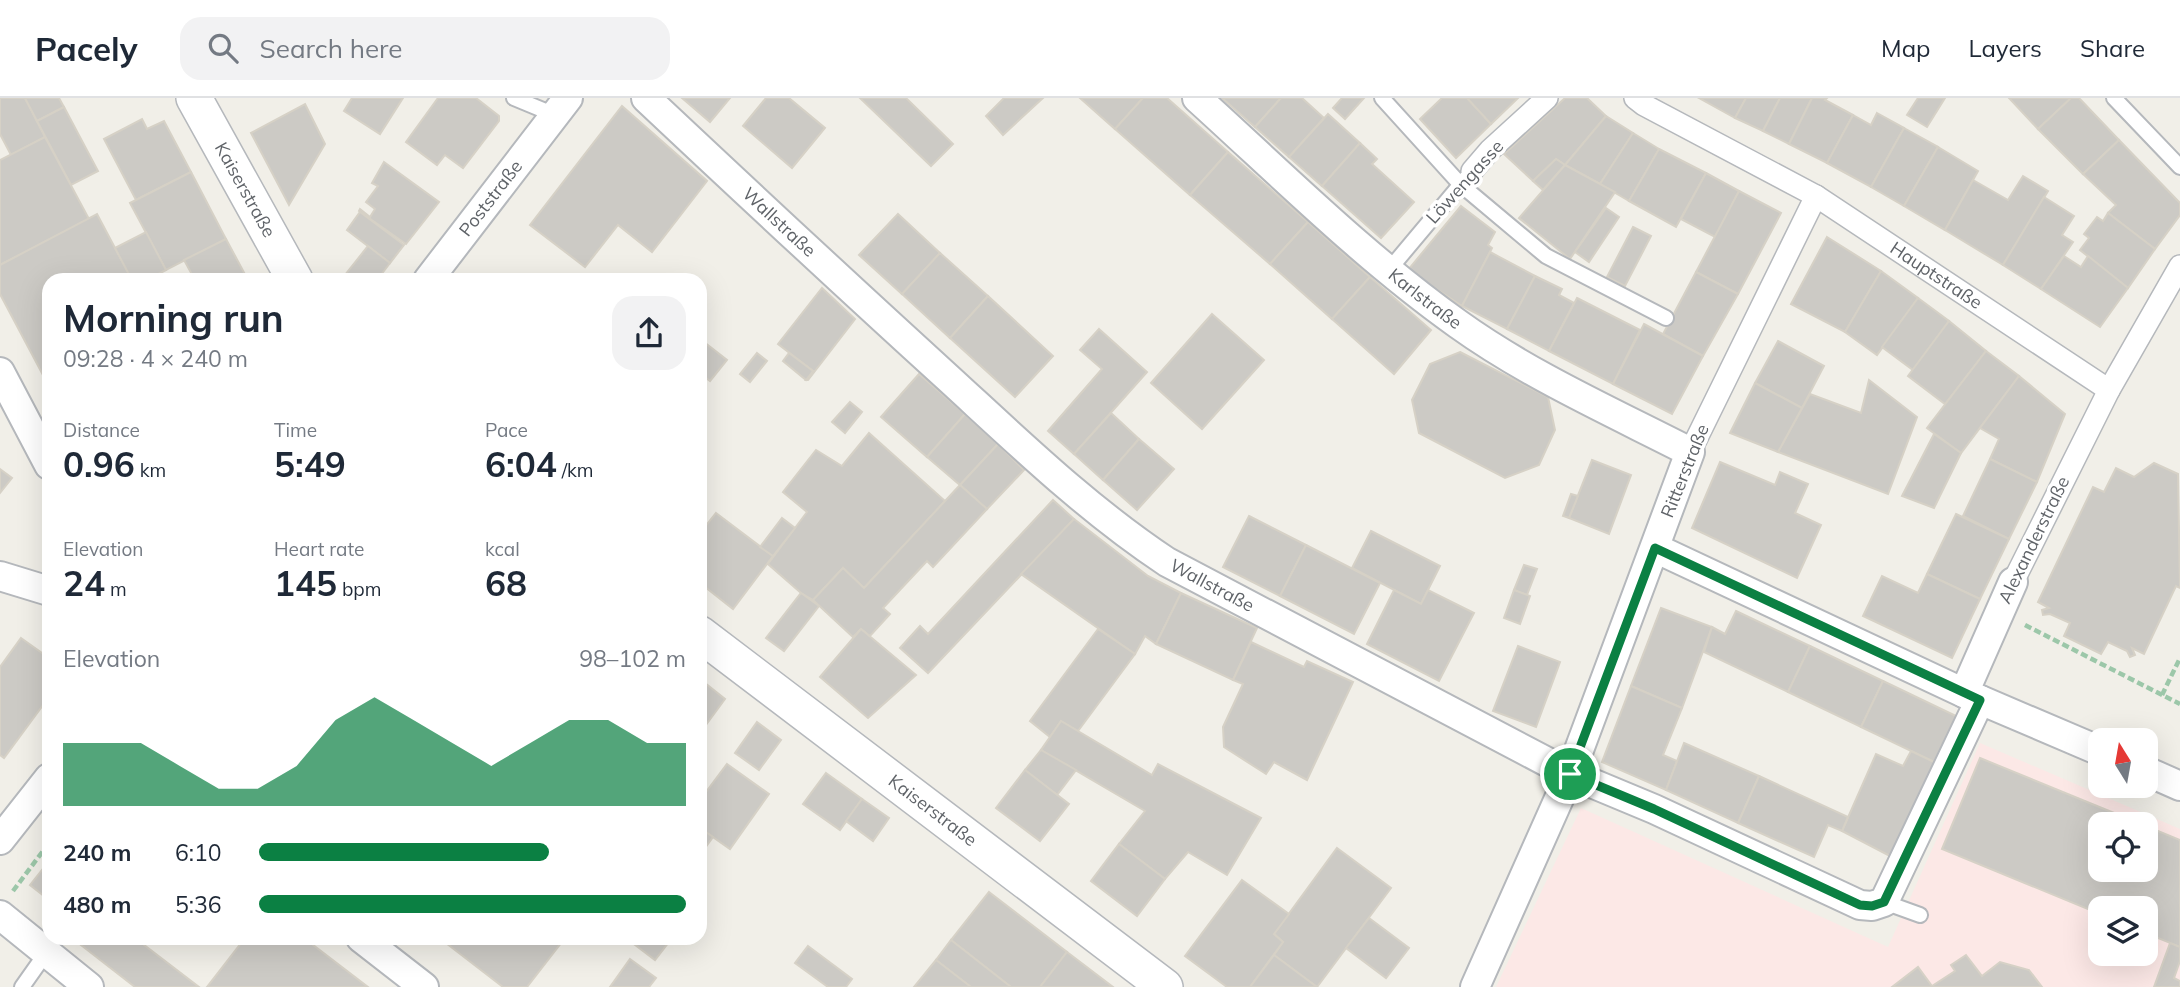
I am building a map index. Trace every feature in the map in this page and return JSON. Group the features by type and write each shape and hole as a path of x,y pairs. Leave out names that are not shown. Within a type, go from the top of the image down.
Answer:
{"street":[{"name":"Kaiserstraße","path":"194,98 291,273"},
{"name":"Wallstraße","path":"646,98 1064,483 1130,538 1167,562 1570,774 1654,809 1860,905 1872,906 1884,902"},
{"name":"Karlstraße","path":"1197,98 1388,271 1459,325 1528,368 1690,452"},
{"name":"Löwengasse","path":"1466,178 1490,150 1547,98"},
{"name":"Hauptstraße","path":"1635,98 1816,196 2109,390"},
{"name":"Poststraße","path":"433,273 561,107"},
{"name":"Ritterstraße","path":"1475,987 1570,774 1690,452 1816,196"},
{"path":"2109,390 2180,266"},
{"path":"0,372 42,452"},
{"name":"Alexanderstraße","path":"1884,902 1972,696 2012,582 2109,390"},
{"path":"1655,548 1972,696 2088,746"},
{"path":"0,576 42,589"},
{"name":"Kaiserstraße","path":"707,639 1165,987"},
{"path":"2158,776 2180,786"},
{"path":"0,840 42,787"},
{"path":"4,906 46,953 89,987"},
{"path":"370,945 424,987"}],"lane":[{"name":"Poststraße","path":"514,98 561,107"},
{"path":"1382,98 1546,256 1666,317"},
{"path":"2114,98 2180,167"},
{"name":"Löwengasse","path":"1388,271 1466,178"},
{"path":"1884,902 1920,915"},
{"path":"22,987 46,953"}],"path":[{"path":"2022,623 2180,704"},
{"path":"2162,695 2180,658"},
{"path":"4,906 42,853"}],"shaded area":[{"path":"1980,743 2088,789 2088,798 2108,798 2140,812 2088,812 2088,882 2158,882 2158,820 2180,829 2180,987 1496,987 1581,808 1888,947"}],"building":[{"path":"0,98 25,98 45,137 11,155 0,134"},
{"path":"25,98 59,98 64,107 37,121"},
{"path":"352,98 403,98 380,134 344,111"},
{"path":"438,98 476,98 499,116 499,121 463,168 445,155 437,165 406,142"},
{"path":"682,98 730,98 710,122"},
{"path":"766,98 789,98 825,128 792,168 743,126"},
{"path":"860,98 906,98 953,144 931,166"},
{"path":"1004,98 1043,98 1003,135 986,116"},
{"path":"1080,98 1143,98 1115,129"},
{"path":"1143,98 1167,98 1228,152 1190,195 1115,129"},
{"path":"1222,98 1281,98 1255,127"},
{"path":"1281,98 1302,98 1324,118 1289,157 1255,127"},
{"path":"1342,98 1364,98 1345,119 1333,108"},
{"path":"1442,98 1467,98 1491,124 1456,158 1420,119"},
{"path":"1467,98 1518,98 1491,124"},
{"path":"1565,98 1587,98 1606,116 1565,165 1556,159 1533,181 1504,154"},
{"path":"1699,98 1746,98 1735,118"},
{"path":"1746,98 1780,98 1763,131 1735,118"},
{"path":"1780,98 1812,98 1789,144 1763,131"},
{"path":"1812,98 1827,98 1825,100 1853,115 1827,163 1789,144"},
{"path":"1918,98 1945,98 1927,127 1907,115"},
{"path":"2009,98 2071,98 2038,129"},
{"path":"2071,98 2079,98 2119,140 2083,174 2038,129"},
{"path":"305,104 325,144 289,205 251,133"},
{"path":"622,106 707,181 652,252 618,225 585,267 530,225"},
{"path":"64,107 98,171 71,185 37,121"},
{"path":"1877,113 1904,128 1871,187 1827,163 1853,115 1871,125"},
{"path":"1328,114 1360,143 1322,186 1289,157"},
{"path":"1606,116 1633,133 1600,184 1565,165"},
{"path":"142,119 147,129 164,121 191,172 136,200 104,139"},
{"path":"1904,128 1938,147 1904,206 1871,187"},
{"path":"1633,133 1659,149 1629,201 1600,184"},
{"path":"45,137 89,219 0,265 0,160"},
{"path":"2119,140 2180,203 2180,215 2155,249 2108,213 2116,205 2083,174"},
{"path":"1360,143 1377,159 1372,164 1414,202 1381,238 1322,186"},
{"path":"1938,147 1978,171 1945,230 1904,206"},
{"path":"1659,149 1706,173 1676,227 1629,201"},
{"path":"1228,152 1308,222 1270,264 1190,195"},
{"path":"1556,159 1565,165 1543,190 1533,181"},
{"path":"384,162 439,202 406,244 359,211 360,209 370,217 375,209 366,202 378,186 372,183"},
{"path":"1565,165 1615,192 1570,259 1519,218"},
{"path":"191,172 226,239 166,270 130,203"},
{"path":"1706,173 1739,191 1715,237 1681,219"},
{"path":"2023,176 2048,191 2003,265 1945,230 1973,180 2008,200"},
{"path":"1739,191 1781,213 1738,294 1696,272"},
{"path":"2044,197 2074,216 2062,235 2073,242 2041,289 2003,265"},
{"path":"1461,206 1495,232 1488,245 1492,248 1462,306 1408,270"},
{"path":"1606,208 1619,217 1589,262 1575,252"},
{"path":"360,212 404,245 390,263 347,230"},
{"path":"2108,213 2155,249 2128,288 2080,250 2089,238 2084,234 2097,217 2103,221"},
{"path":"97,214 128,273 42,273 42,373 0,294 0,265"},
{"path":"898,214 940,253 902,294 859,255"},
{"path":"1308,222 1370,277 1332,319 1270,264"},
{"path":"1633,227 1651,236 1625,286 1607,277"},
{"path":"146,232 166,270 160,273 128,273 115,248"},
{"path":"1827,237 1881,271 1845,332 1791,304"},
{"path":"226,239 244,273 191,273 184,260"},
{"path":"368,246 390,263 382,273 347,273"},
{"path":"1490,252 1535,276 1507,329 1462,306"},
{"path":"940,253 988,296 950,338 902,294"},
{"path":"2064,256 2081,267 2088,256 2128,288 2100,327 2041,289"},
{"path":"1881,271 1918,298 1877,355 1845,332"},
{"path":"1696,272 1738,294 1703,356 1663,334"},
{"path":"1535,276 1562,289 1559,295 1574,303 1549,351 1507,329"},
{"path":"1370,277 1431,330 1394,374 1332,319"},
{"path":"822,288 855,319 806,380 813,371 778,344"},
{"path":"988,296 1053,356 1015,397 950,338"},
{"path":"1577,298 1640,330 1613,384 1549,351"},
{"path":"1918,298 1949,321 1913,370 1882,347"},
{"path":"1212,314 1264,360 1202,429 1151,383"},
{"path":"1949,321 1986,351 1945,404 1908,376"},
{"path":"1644,324 1703,356 1672,414 1613,384"},
{"path":"1099,329 1147,372 1074,454 1048,431 1102,369 1080,350"},
{"path":"1778,341 1824,366 1802,408 1755,383"},
{"path":"707,344 727,360 710,381 707,379"},
{"path":"1986,351 2019,376 1961,453 1927,428"},
{"path":"1460,352 1548,397 1555,430 1539,465 1505,478 1419,433 1412,400 1430,364"},
{"path":"757,353 767,361 750,382 740,374"},
{"path":"789,353 813,371 806,380 783,361"},
{"path":"919,374 965,414 927,457 881,417"},
{"path":"2019,376 2065,414 2037,482 1990,459 1999,439 1980,428"},
{"path":"1869,380 1917,417 1888,494 1778,452 1810,394 1861,413"},
{"path":"1755,383 1802,408 1778,452 1730,433"},
{"path":"850,402 862,412 845,433 832,422"},
{"path":"1111,413 1139,439 1103,480 1074,454"},
{"path":"965,414 998,444 960,485 927,457"},
{"path":"869,433 945,501 864,588 843,568 813,600 768,564 807,512 783,492 816,450 842,466"},
{"path":"1934,434 1961,453 1934,508 1902,496"},
{"path":"1139,439 1174,469 1137,510 1103,480"},
{"path":"998,444 1024,470 987,509 960,485"},
{"path":"1990,459 2037,482 2009,539 1963,516"},
{"path":"1592,460 1631,475 1609,534 1569,518"},
{"path":"1720,462 1775,485 1780,472 1808,484 1795,513 1821,525 1797,578 1692,528"},
{"path":"2154,463 2178,474 2180,588 2176,586 2144,654 2132,648 2135,655 2130,657 2127,651 2108,642 2101,654 2064,636 2070,623 2050,614 2043,615 2042,610 2049,608 2038,602 2093,487 2104,492 2116,468 2134,477"},
{"path":"0,469 12,478 0,493"},
{"path":"960,485 987,509 933,567 927,561 883,608 890,614 870,636 861,629 853,637 813,600 843,568 864,588"},
{"path":"1571,494 1578,496 1569,518 1563,516"},
{"path":"1053,500 1074,519 928,673 900,648 920,626 928,634"},
{"path":"716,513 773,556 733,609 707,589 707,524"},
{"path":"1956,514 2009,539 1980,599 1927,574"},
{"path":"1249,516 1306,545 1280,596 1223,567"},
{"path":"782,518 795,528 773,556 760,547"},
{"path":"1074,519 1148,576 1181,593 1156,644 1145,636 1135,654 1021,574"},
{"path":"1371,531 1440,566 1421,604 1352,568"},
{"path":"1306,545 1380,583 1354,634 1280,596"},
{"path":"1524,565 1537,569 1527,595 1514,590"},
{"path":"1927,574 1980,599 1952,658 1863,616 1882,576 1918,593"},
{"path":"1394,590 1421,604 1428,590 1474,613 1439,681 1367,644"},
{"path":"1514,590 1530,596 1520,624 1504,618"},
{"path":"801,593 819,606 784,651 766,638"},
{"path":"1181,593 1257,628 1233,680 1156,644"},
{"path":"1661,608 1712,627 1682,708 1631,686"},
{"path":"1736,611 1810,646 1788,692 1704,652 1712,627 1725,634"},
{"path":"861,629 916,675 868,718 820,677"},
{"path":"1098,629 1135,654 1078,731 1061,721 1050,737 1030,721"},
{"path":"21,638 42,653 42,706 4,758 0,755 0,667"},
{"path":"1251,642 1304,667 1307,661 1353,682 1307,780 1274,762 1266,774 1224,747 1223,727 1243,684 1233,680"},
{"path":"1518,646 1560,662 1536,727 1493,711"},
{"path":"1810,646 1883,681 1861,727 1788,692"},
{"path":"1883,681 1956,716 1934,762 1861,727"},
{"path":"707,685 725,699 707,723"},
{"path":"1631,686 1682,708 1663,755 1677,761 1666,790 1602,762"},
{"path":"1061,721 1152,775 1158,764 1261,818 1227,875 1188,852 1165,879 1119,844 1145,811 1041,750"},
{"path":"757,722 781,740 759,770 735,753"},
{"path":"1684,743 1759,776 1738,823 1666,790"},
{"path":"1041,750 1076,770 1057,795 1025,770"},
{"path":"1911,751 1934,762 1892,857 1842,831 1876,754 1903,766"},
{"path":"1980,758 2112,812 2088,812 2088,882 2158,882 2158,831 2180,840 2180,947 2158,938 2158,896 2088,896 2088,909 1942,849"},
{"path":"727,764 769,794 730,849 707,833 707,791"},
{"path":"1025,770 1069,804 1040,841 996,808"},
{"path":"826,773 862,799 840,830 803,804"},
{"path":"1759,776 1848,817 1842,831 1828,825 1814,857 1738,823"},
{"path":"862,799 889,818 873,841 846,821"},
{"path":"707,833 713,837 707,845"},
{"path":"1119,844 1165,879 1137,916 1091,881"},
{"path":"1337,848 1391,888 1317,987 1274,955 1283,942 1274,934"},
{"path":"42,870 42,894 30,885"},
{"path":"1242,880 1289,914 1274,934 1283,942 1250,987 1227,987 1185,956"},
{"path":"989,892 1067,952 1040,987 1011,987 951,940"},
{"path":"1369,918 1409,948 1386,978 1346,948"},
{"path":"951,940 1011,987 971,987 936,960"},
{"path":"2170,943 2180,947 2180,961 2174,978 2180,981 2180,987 2154,987"},
{"path":"81,945 144,945 199,987 135,987"},
{"path":"240,945 313,945 368,987 207,987"},
{"path":"448,945 560,945 527,987 503,987"},
{"path":"635,945 667,945 655,960"},
{"path":"808,946 852,979 846,987 828,987 795,963"},
{"path":"1067,952 1113,987 1040,987"},
{"path":"1274,955 1317,987 1250,987"},
{"path":"1966,955 1982,976 2000,962 2029,970 2042,987 1892,987 1918,967 1932,986 1955,971 1951,965"},
{"path":"630,959 656,978 649,987 610,987"},
{"path":"936,960 971,987 914,987"}],"route":[{"path":"1655,548 1980,700 1884,902 1872,906 1860,905 1654,809 1570,774 1655,548"}]}
